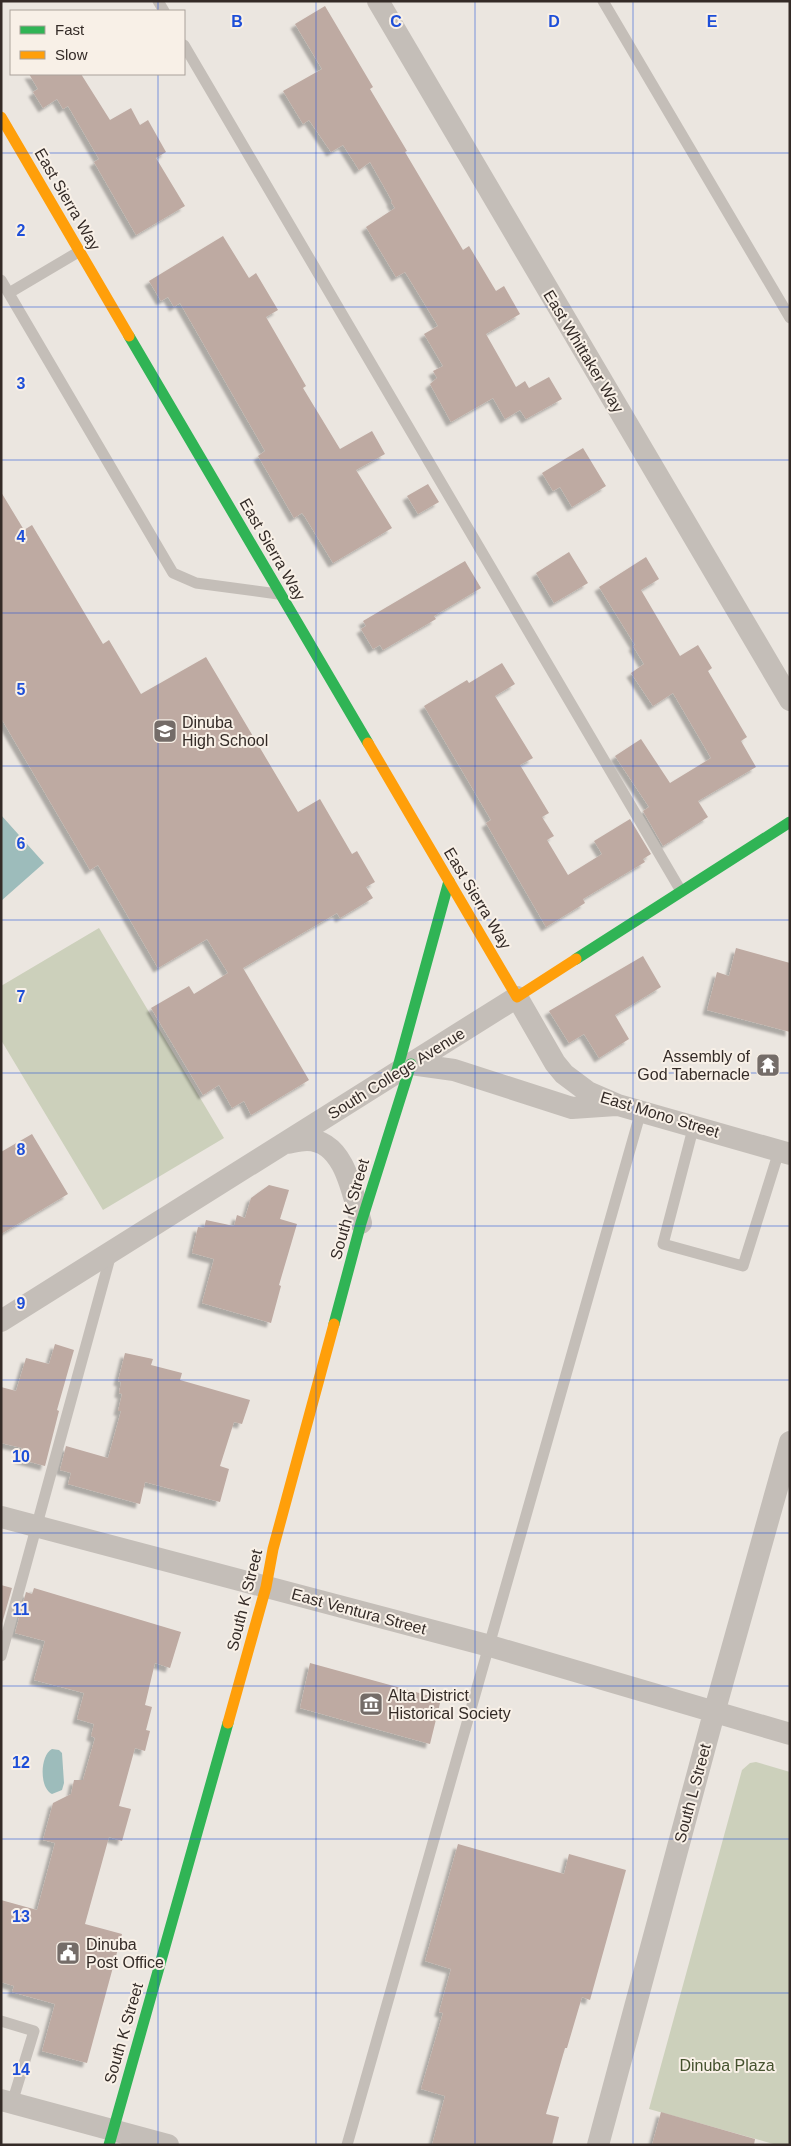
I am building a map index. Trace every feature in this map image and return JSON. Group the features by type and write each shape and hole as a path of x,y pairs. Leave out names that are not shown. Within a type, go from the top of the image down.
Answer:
{"street":[{"name":"East Whittaker Way","path":"378,1 790,700"},
{"name":"East Sierra Way","path":"1,117 517,996"},
{"name":"South College Avenue","path":"1,1321 404,1069 790,822"},
{"name":"South K Street","path":"111,2137 266,1587 273,1549 404,1069 449,881"},
{"name":"East Mono Street","path":"517,996 548,1051 564,1074 588,1092 618,1105 694,1125 784,1153"},
{"path":"404,1069 454,1070 572,1108 618,1105"},
{"path":"284,1144 308,1140 324,1144 336,1155 345,1169 361,1223"},
{"name":"South L Street","path":"598,2145 714,1713 790,1442"},
{"name":"East Ventura Street","path":"1,1517 490,1646 790,1734"},
{"path":"6,2101 111,2137 168,2145"}],"lane":[{"path":"603,1 790,318"},
{"path":"185,47 680,892"},
{"path":"9,293 80,251"},
{"path":"1,280 173,573 196,583 280,594"},
{"path":"347,2145 641,1111"},
{"path":"694,1125 663,1244 743,1266 784,1153"},
{"path":"1,1656 112,1252"},
{"path":"1,2020 34,2031 6,2101"}],"green space":[{"path":"99,928 224,1138 103,1210 1,1040 1,986"},
{"name":"Dinuba Plaza","path":"756,1762 790,1772 790,2145 777,2145 649,2109 742,1770 750,1763"}],"water":[{"path":"1,815 44,863 1,901"},
{"path":"52,1749 59,1750 62,1753 64,1783 62,1790 52,1794 48,1791 43,1779 43,1764 48,1752"}],"building":[{"path":"325,6 373,87 370,89 407,151 405,152 463,250 469,246 496,291 504,286 520,314 486,334 516,387 525,381 529,388 549,377 562,399 526,419 520,410 505,419 493,398 451,422 430,384 437,378 433,371 443,366 424,334 438,326 405,272 396,277 366,227 395,208 392,201 370,162 359,170 343,145 331,152 309,120 303,124 283,91 322,69 295,24"},
{"path":"30,75 82,75 110,120 131,108 140,125 148,120 166,152 156,158 185,206 136,235 94,162 99,159 68,106 63,109 57,99 43,108 33,92 38,89"},
{"path":"223,236 249,278 256,273 278,310 266,317 306,386 303,388 340,449 372,431 385,454 356,470 392,528 333,563 302,513 294,518 258,456 265,451 180,303 174,307 168,297 161,301 149,281"},
{"path":"583,448 606,486 572,507 560,487 553,491 542,473"},
{"path":"428,484 439,502 418,514 407,496"},
{"path":"1,492 24,530 32,525 103,644 109,640 141,694 206,657 298,812 320,799 352,854 357,851 375,882 366,887 373,898 340,918 337,913 243,968 309,1080 251,1115 244,1101 232,1108 219,1085 203,1095 151,1008 189,986 194,994 228,973 207,939 158,968 98,865 90,870 1,718"},
{"path":"569,552 588,583 554,603 536,573"},
{"path":"646,557 659,579 641,590 680,656 698,645 712,668 708,671 747,737 741,741 756,767 698,801 708,817 663,846 643,811 649,807 615,756 641,739 670,783 711,758 673,693 653,706 631,673 644,664 633,646 635,645 599,587"},
{"path":"465,561 481,588 434,616 436,619 383,650 380,645 373,649 361,629 366,626 363,621"},
{"path":"502,663 515,684 495,696 533,758 520,765 549,813 542,817 554,836 547,840 568,875 602,854 594,841 630,819 651,854 643,859 645,862 583,899 585,903 546,927 486,823 491,820 424,706 467,680 469,683"},
{"path":"736,948 790,963 790,1032 707,1010 717,972 729,976"},
{"path":"643,956 661,987 615,1015 629,1039 599,1058 584,1034 569,1043 549,1011"},
{"path":"32,1134 68,1194 1,1234 1,1152"},
{"path":"269,1185 289,1190 280,1219 297,1224 279,1285 281,1286 271,1323 202,1303 214,1259 192,1253 198,1227 204,1228 206,1220 234,1226 237,1215 245,1218 251,1198"},
{"path":"55,1344 74,1350 57,1410 59,1411 45,1466 19,1459 22,1448 1,1443 1,1387 16,1391 26,1358 49,1364"},
{"path":"125,1353 153,1359 151,1365 182,1373 180,1380 250,1400 242,1424 234,1422 220,1466 229,1469 220,1502 145,1482 140,1504 68,1484 71,1473 60,1470 66,1446 108,1458 121,1411 118,1411 122,1394 119,1393 121,1382 118,1381"},
{"path":"1,1585 12,1588 1,1627"},
{"path":"34,1588 181,1632 170,1668 155,1663 145,1705 152,1707 146,1730 150,1731 145,1751 135,1748 119,1806 131,1809 122,1841 109,1837 85,1924 122,1934 87,2063 42,2051 55,2004 12,1992 14,1986 1,1982 1,1900 37,1910 55,1843 43,1840 53,1803 71,1794 74,1780 83,1780 95,1738 91,1736 94,1724 77,1719 84,1693 34,1680 45,1641 15,1633 26,1592 32,1594"},
{"name":"Alta District Historical Society","path":"310,1663 441,1699 430,1744 300,1708"},
{"path":"458,1844 564,1874 569,1854 626,1870 590,2000 582,1997 546,2114 559,2117 552,2145 432,2145 445,2096 421,2089 443,2013 439,2012 451,1969 425,1961"},
{"path":"661,2112 755,2139 754,2145 652,2145"}],"traffic: fast":[{"path":"129,336 368,743"},
{"path":"576,959 790,822"},
{"path":"396,1074 449,881"},
{"path":"334,1324 361,1223 411,1064"},
{"path":"109,2145 228,1723"}],"traffic: slow":[{"path":"1,117 129,336"},
{"path":"368,743 517,997 576,959"},
{"path":"228,1723 266,1587 273,1549 334,1324"}],"place":[{"name":"Dinuba High School","path":"165,731"},
{"name":"Assembly of God Tabernacle","path":"768,1065"},
{"name":"Alta District Historical Society","path":"371,1704"},
{"name":"Dinuba Post Office","path":"68,1953"}]}
